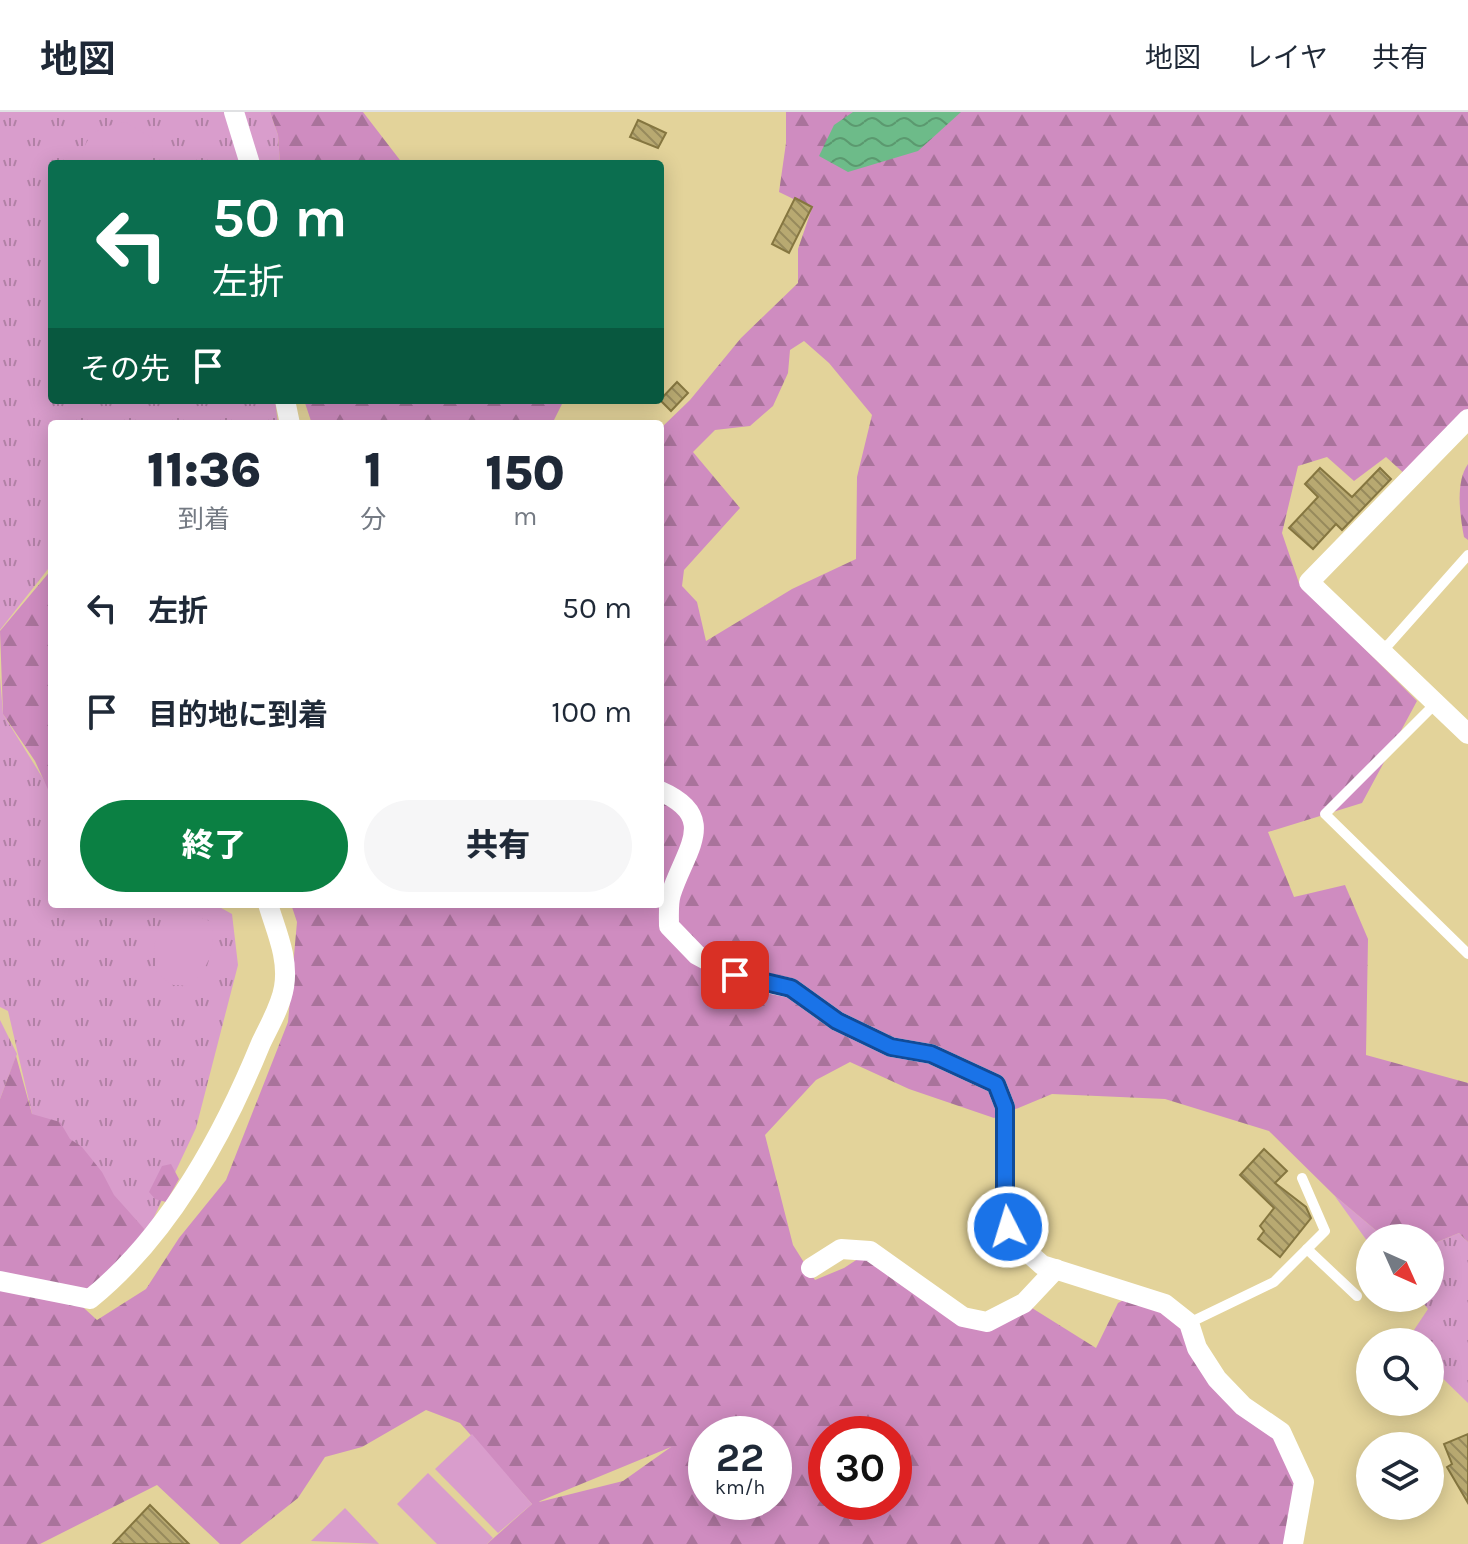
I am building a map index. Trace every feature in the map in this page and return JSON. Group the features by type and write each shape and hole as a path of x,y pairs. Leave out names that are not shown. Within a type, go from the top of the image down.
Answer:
{"street":[{"path":"234,112 249,160"},
{"path":"1468,419 1309,582 1468,734"},
{"path":"664,793 686,803 693,819 691,852 670,896 669,926 697,955 738,977 791,988 837,1021 891,1047 931,1054 996,1084 1005,1107 1005,1221 1015,1241 1042,1265 1165,1304 1189,1323 1197,1348 1217,1379 1243,1406 1281,1432 1304,1482 1293,1544"},
{"path":"0,1281 90,1299 118,1277 145,1247 240,1095 284,988 285,955 269,908"},
{"path":"811,1268 841,1249 870,1251 963,1317 987,1322 1024,1303 1056,1269"}],"lane":[{"path":"1379,650 1389,644 1468,555"},
{"path":"1435,704 1325,814 1468,954"},
{"path":"1189,1323 1274,1282 1325,1231 1302,1178"},
{"path":"1307,1249 1356,1295"}],"green space":[{"path":"0,112 237,112 244,160 48,160 48,404 276,404 278,420 48,420 48,569 0,630"},
{"path":"241,112 270,112 278,135 280,160 250,160"},
{"path":"270,112 363,112 400,160 280,160 278,135"},
{"path":"786,112 1468,112 1468,413 1407,476 1386,457 1354,481 1327,457 1298,466 1282,533 1299,583 1417,701 1362,803 1268,832 1294,897 1345,885 1368,939 1366,1055 1468,1083 1468,1242 1459,1233 1444,1239 1444,1224 1368,1224 1269,1131 1165,1099 1052,1094 994,1118 909,1089 850,1062 816,1080 765,1135 793,1245 815,1280 844,1268 870,1251 987,1322 1024,1303 1096,1348 1118,1303 1135,1294 1165,1304 1197,1348 1281,1432 1304,1482 1293,1544 487,1544 532,1504 460,1423 426,1410 362,1447 325,1457 298,1498 240,1544 220,1544 157,1485 40,1544 0,1544 0,1099 16,1056 32,1114 60,1122 70,1139 82,1147 102,1172 114,1195 147,1232 105,1280 73,1298 97,1320 146,1289 179,1238 226,1180 288,1022 297,922 292,908 664,908 664,425 690,400 741,338 798,283 798,249 812,208 779,192 786,143","holes":["804,341 829,363 872,415 857,477 856,559 792,589 706,641 697,602 682,586 684,570 740,508 693,452 715,430 750,426 773,406 788,373 790,350","671,1447 623,1481 539,1502"]},
{"path":"126,122 153,139 152,158 84,160 84,149 91,136 109,126"},
{"path":"305,404 562,404 554,420 311,420"},
{"path":"1468,464 1468,540 1464,537 1460,499 1461,480"},
{"path":"48,574 48,789 35,761 3,714 0,631"},
{"path":"0,677 3,714 48,787 48,908 221,908 232,914 238,965 196,1128 147,1232 32,1114 8,1011 0,1007"},
{"path":"195,915 212,922 210,957 190,986 173,985 157,974 154,945 168,916"},
{"path":"0,1020 17,1054 0,1099"},
{"path":"171,1164 179,1179 166,1202 155,1199 149,1192 162,1166"},
{"path":"1334,1195 1368,1224 1356,1226"},
{"path":"1459,1233 1468,1242 1468,1403 1444,1380 1444,1328 1415,1328 1426,1312 1444,1312 1444,1239"},
{"path":"472,1434 532,1504 498,1533 435,1469"},
{"path":"428,1473 493,1538 487,1544 437,1544 397,1504"},
{"path":"345,1508 379,1544 311,1541"}],"water":[{"path":"853,112 961,112 918,151 848,172 819,156 834,125"}],"building":[{"path":"638,120 666,133 658,148 630,137"},
{"path":"795,198 812,207 789,253 772,244"},
{"path":"677,382 688,393 671,411 664,404 664,396"},
{"path":"1320,468 1352,497 1380,468 1391,479 1342,530 1336,524 1313,549 1289,528 1318,497 1305,484"},
{"path":"1264,1149 1287,1171 1275,1183 1306,1207 1311,1218 1280,1257 1258,1239 1264,1231 1260,1226 1274,1208 1240,1175"},
{"path":"1468,1434 1468,1503 1447,1467 1452,1464 1444,1444"},
{"path":"150,1505 189,1544 113,1544"}],"route":[{"path":"735,975 791,988 837,1021 891,1047 931,1054 996,1084 1005,1107 1005,1221 1008,1227"}]}
